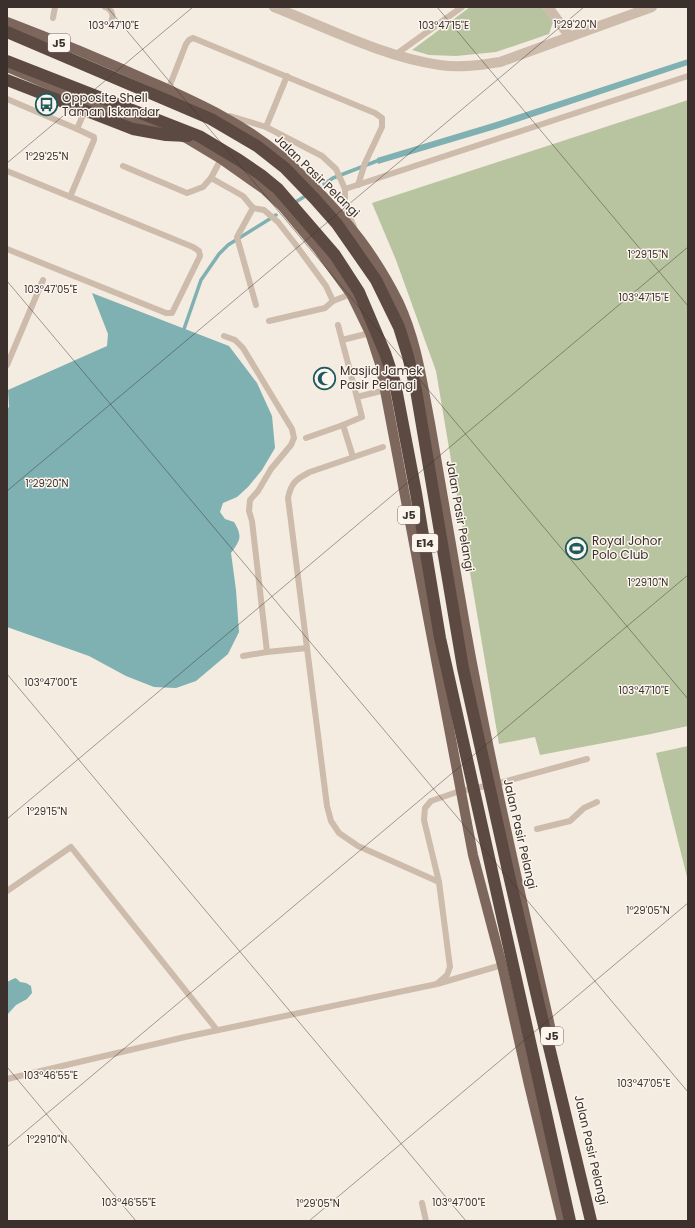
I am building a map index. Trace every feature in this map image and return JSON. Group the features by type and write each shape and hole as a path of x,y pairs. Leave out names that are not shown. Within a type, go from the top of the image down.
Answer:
{"highway":[{"name":"E14","path":"7,32 211,119 257,146 284,168 337,224 376,280 389,305 399,327 408,356 420,412 463,668 539,1005 592,1221"},
{"name":"E14","path":"7,61 199,136 261,175 278,189 335,255 359,292 386,353 395,382 415,485 440,638 564,1221"},
{"path":"7,80 133,129 166,135 199,136"}],"main road":[{"name":"Jalan Pasir Pelangi","path":"7,22 111,64 209,108 260,139 282,156 339,213 372,255 390,286 415,345 442,488 465,624 496,784 592,1221"},
{"name":"J5","path":"7,67 89,101 175,134 221,159 265,190 282,206 318,248 351,294 370,332 380,364 473,855 502,965 529,1085 564,1221"}],"street":[{"path":"274,7 394,56 440,66 478,66 500,62 652,7"},
{"path":"548,7 570,37"}],"lane":[{"path":"53,18 55,7"},
{"path":"105,7 113,13 110,26"},
{"path":"394,56 462,7"},
{"path":"168,90 186,44 193,38 376,112 382,118 382,127 365,163 358,185"},
{"path":"266,127 287,76"},
{"path":"345,189 688,76"},
{"path":"7,100 91,135 94,140 70,197"},
{"path":"77,129 89,101"},
{"path":"209,108 237,119 266,127 322,156 336,169 345,189 347,211 357,234"},
{"path":"123,166 187,193 203,187 211,178 221,159"},
{"path":"7,171 193,247 199,251 200,256 172,313 166,313 7,249"},
{"path":"211,178 243,196 253,208 264,210 278,222 326,286 333,302"},
{"path":"253,208 237,237 256,305"},
{"path":"7,365 44,280"},
{"path":"269,321 325,308 333,302 351,294"},
{"path":"306,438 362,417 338,325"},
{"path":"342,340 370,332"},
{"path":"224,336 235,340 243,348 292,429 294,438 291,446 271,469 258,491 250,500 248,511 252,521 267,652"},
{"path":"357,397 385,390"},
{"path":"342,425 353,458"},
{"path":"383,447 301,477 295,481 290,489 288,498 327,806 332,821 339,833 358,846 438,882"},
{"path":"243,656 307,648"},
{"path":"437,984 447,975 450,967 438,882 424,820 425,808 431,801 460,791 496,784 587,759"},
{"path":"537,830 570,821 584,808 597,802"},
{"path":"7,891 71,847 216,1030"},
{"path":"7,1079 216,1030 437,984 502,965"},
{"path":"422,1203 426,1221"}],"green space":[{"path":"470,7 542,7 553,22 549,34 496,52 456,56 429,55 412,50"},
{"name":"Royal Johor Polo Club","path":"688,100 688,726 540,755 535,737 499,744 436,371 396,260 372,203"},
{"path":"688,746 688,881 656,753"}],"water":[{"path":"688,59 688,65 499,128 378,164 377,158 493,123"},
{"path":"92,293 229,346 257,383 272,416 275,448 262,470 248,487 237,497 223,503 220,512 225,519 234,522 239,531 237,545 231,553 236,590 239,632 228,654 196,681 176,688 154,687 126,676 89,656 7,627 8,390 107,346 108,334"},
{"path":"15,978 20,982 31,986 32,993 27,999 16,1005 7,1015 7,982"}],"waterway":[{"path":"324,184 333,178 382,159"},
{"path":"294,203 307,195"},
{"path":"184,329 201,280 219,254 228,245 276,215"}],"place":[{"name":"Opposite Shell Taman Iskandar","path":"47,105"},
{"name":"Masjid Jamek Pasir Pelangi","path":"324,378"},
{"name":"Royal Johor Polo Club","path":"577,548"}]}
